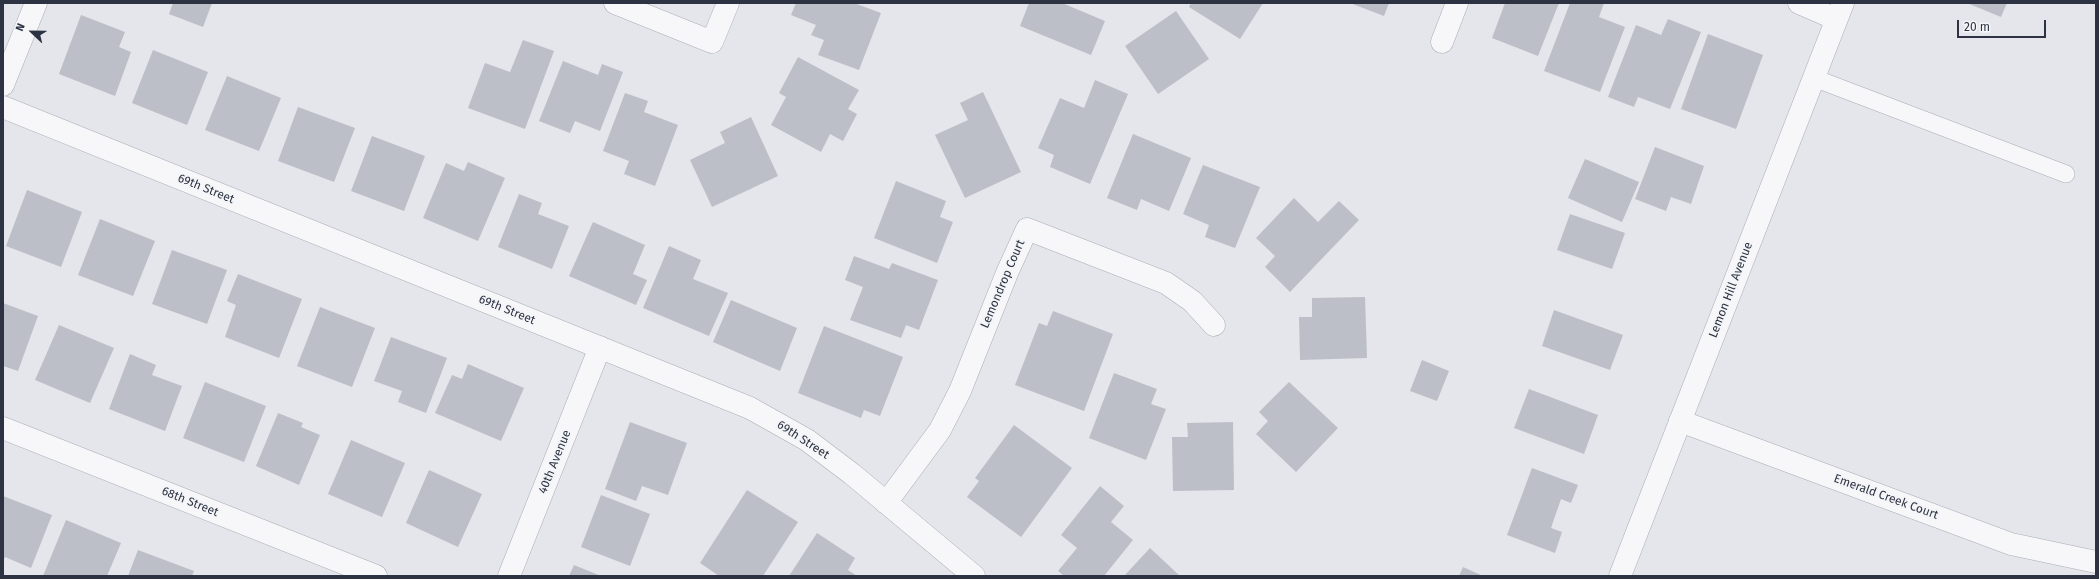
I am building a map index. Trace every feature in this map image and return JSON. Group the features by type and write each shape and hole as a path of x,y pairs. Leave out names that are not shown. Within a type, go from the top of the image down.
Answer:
{"street":[{"path":"3,84 36,3"},
{"path":"615,3 712,42 728,3"},
{"path":"1442,42 1457,3"},
{"path":"1799,3 1839,11"},
{"name":"Lemon Hill Avenue","path":"1620,576 1839,11"},
{"name":"69th Street","path":"3,108 750,408 807,440 852,474 974,576"},
{"name":"Lemondrop Court","path":"886,503 940,430 960,391 1006,273 1027,229 1166,283 1192,302 1214,325"},
{"name":"40th Avenue","path":"509,576 600,347"},
{"name":"Emerald Creek Court","path":"1680,421 2010,544 2096,562"},
{"name":"68th Street","path":"3,428 376,576"}],"lane":[{"path":"1814,78 2066,174"}],"building":[{"path":"173,3 212,3 203,27 169,14"},
{"path":"796,3 854,3 881,13 859,70 818,55 824,40 811,35 816,25 791,15"},
{"path":"1029,3 1062,3 1105,21 1091,55 1020,26"},
{"path":"1191,3 1263,3 1240,39 1189,7"},
{"path":"1350,3 1389,3 1384,16"},
{"path":"1505,3 1559,3 1538,56 1492,38"},
{"path":"1570,3 1604,3 1599,17 1625,27 1600,92 1544,71"},
{"path":"1967,3 2007,3 2001,17"},
{"path":"1176,11 1209,59 1158,94 1125,46"},
{"path":"81,15 125,32 119,47 131,52 115,96 59,74"},
{"path":"1668,19 1701,32 1670,109 1638,97 1634,107 1608,97 1636,25 1661,35"},
{"path":"1708,34 1763,55 1736,129 1681,109"},
{"path":"523,40 554,51 525,129 468,108 485,63 510,72"},
{"path":"153,50 208,72 187,125 132,103"},
{"path":"798,57 859,90 848,109 857,114 843,141 830,134 821,152 771,125 786,97 779,93"},
{"path":"563,61 598,75 602,64 623,72 600,131 575,121 570,133 539,121"},
{"path":"227,76 281,98 259,151 205,130"},
{"path":"1095,80 1128,94 1090,184 1050,167 1054,155 1038,148 1060,98 1084,108"},
{"path":"983,92 1021,172 965,198 935,135 968,120 960,103"},
{"path":"625,93 648,101 644,112 678,125 655,186 624,174 629,161 603,151"},
{"path":"298,107 355,128 334,182 278,161"},
{"path":"751,117 778,176 712,207 690,160 725,143 720,132"},
{"path":"1133,134 1191,158 1169,211 1141,199 1137,210 1107,198"},
{"path":"372,136 425,156 404,211 351,191"},
{"path":"1655,147 1704,166 1691,204 1671,197 1666,211 1635,199"},
{"path":"1585,159 1639,182 1622,222 1568,198"},
{"path":"468,162 505,178 478,241 423,218 446,163 464,171"},
{"path":"1203,165 1260,187 1235,248 1205,237 1209,225 1183,214"},
{"path":"896,181 946,201 940,217 953,222 937,263 874,238"},
{"path":"27,190 82,212 61,267 6,246"},
{"path":"519,194 542,203 538,214 569,226 552,269 498,247"},
{"path":"1294,198 1318,222 1339,201 1359,220 1290,292 1265,267 1275,256 1256,238"},
{"path":"1570,214 1625,233 1612,269 1557,250"},
{"path":"100,219 155,241 133,296 78,275"},
{"path":"593,222 645,245 633,274 647,280 636,305 569,276"},
{"path":"669,246 701,260 693,279 728,293 709,336 643,308"},
{"path":"172,250 227,270 207,324 152,304"},
{"path":"854,256 889,269 892,263 938,280 919,330 906,325 901,338 850,320 863,287 845,280"},
{"path":"238,274 302,299 279,358 225,337 236,305 227,301"},
{"path":"1365,297 1367,358 1300,360 1299,317 1312,317 1312,298"},
{"path":"731,300 797,328 780,371 713,342"},
{"path":"3,303 38,316 18,371 3,366"},
{"path":"320,307 375,328 352,387 297,366"},
{"path":"1554,310 1623,335 1610,370 1542,346"},
{"path":"1053,311 1113,334 1084,411 1015,385 1039,323 1047,326"},
{"path":"59,325 114,348 90,403 35,380"},
{"path":"824,326 903,357 880,416 864,410 861,418 798,393"},
{"path":"391,337 447,358 426,413 398,402 402,391 374,381"},
{"path":"130,354 156,365 152,375 182,386 165,431 109,409"},
{"path":"1422,360 1449,371 1437,401 1410,391"},
{"path":"468,364 524,388 501,441 435,413 452,375 462,379"},
{"path":"1114,373 1157,389 1151,404 1166,409 1146,460 1089,438"},
{"path":"205,382 266,406 244,462 183,438"},
{"path":"1289,382 1338,428 1296,472 1256,434 1268,421 1259,412"},
{"path":"1529,389 1598,415 1584,454 1514,428"},
{"path":"278,413 303,423 301,427 320,435 299,485 256,466"},
{"path":"630,422 687,443 668,495 642,486 636,501 605,489"},
{"path":"1233,422 1234,490 1173,491 1172,437 1188,437 1187,423"},
{"path":"1014,425 1072,468 1021,537 967,497 979,481 975,478"},
{"path":"351,440 405,463 382,517 328,494"},
{"path":"1532,468 1578,485 1571,503 1561,499 1551,528 1562,532 1555,553 1507,535"},
{"path":"429,470 482,494 458,547 406,523"},
{"path":"1100,486 1124,506 1111,522 1133,540 1104,576 1064,576 1058,571 1077,548 1061,535"},
{"path":"747,490 798,522 763,576 719,576 700,563"},
{"path":"601,495 650,514 630,566 581,547"},
{"path":"3,496 52,515 31,568 5,557 3,561"},
{"path":"66,520 121,543 107,576 43,576"},
{"path":"817,533 855,558 848,570 857,576 789,576"},
{"path":"1150,548 1180,576 1124,576"},
{"path":"138,550 194,571 192,576 128,576"},
{"path":"574,565 601,576 569,576"},
{"path":"1463,567 1483,576 1459,576"}]}
